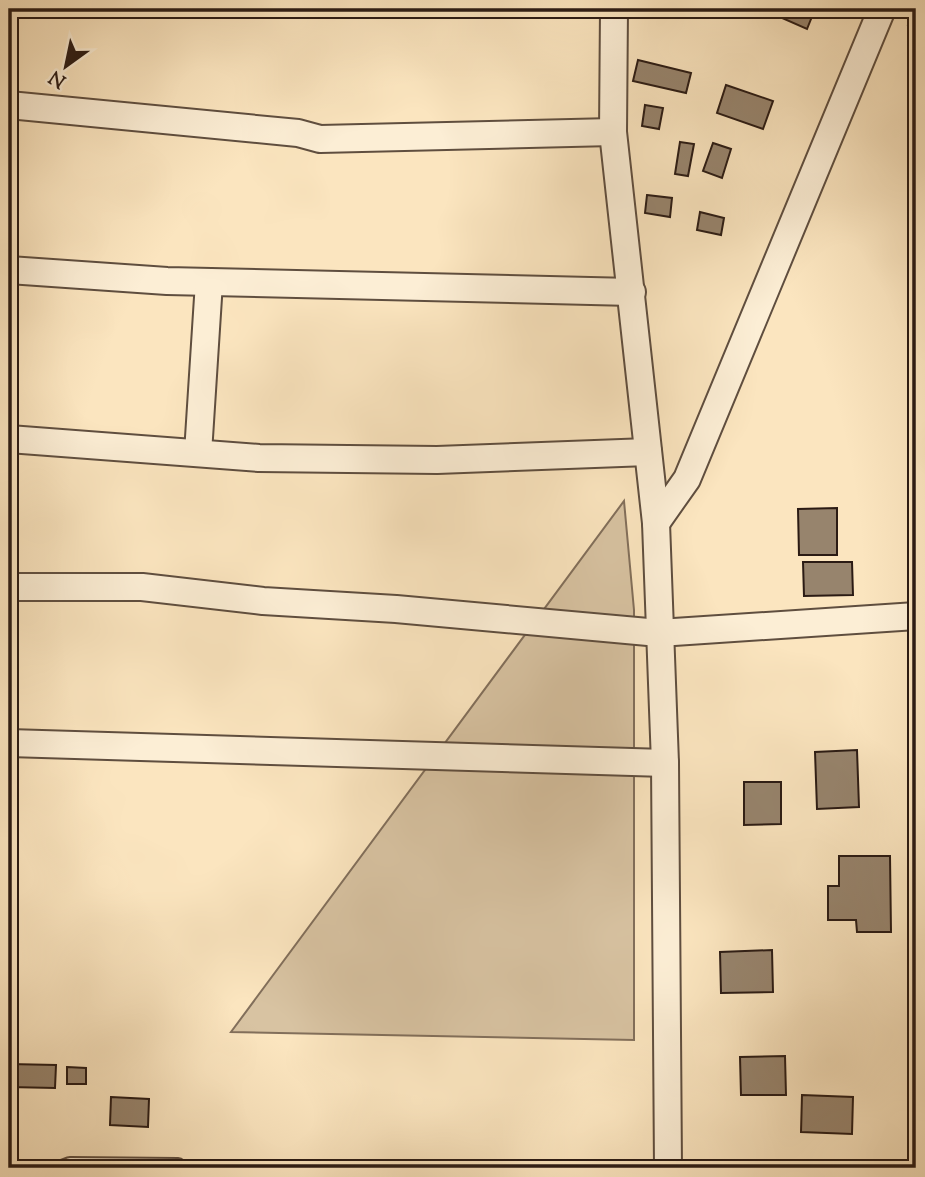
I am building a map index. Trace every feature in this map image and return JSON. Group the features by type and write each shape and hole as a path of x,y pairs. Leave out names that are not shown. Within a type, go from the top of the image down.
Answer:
{"street":[{"path":"623,9 613,21 613,132 656,523 665,763 668,1168"},
{"path":"656,523 681,489 696,458 882,9"},
{"path":"9,105 298,133 320,139 613,132"},
{"path":"9,270 209,282 632,292"},
{"path":"198,453 209,282"},
{"path":"9,439 259,458 437,460 648,452"},
{"path":"9,587 142,587 263,601 396,609 659,633 916,616"},
{"path":"9,743 665,763"}],"lane":[{"path":"62,1168 70,1165 178,1166"}],"shaded area":[{"path":"624,501 634,610 634,1040 231,1032"}],"building":[{"path":"785,9 815,9 807,29 782,18"},
{"path":"913,9 916,9 916,28 908,25"},
{"path":"638,60 691,73 686,93 633,81"},
{"path":"726,85 773,101 763,129 717,113"},
{"path":"645,105 663,108 659,129 642,126"},
{"path":"680,142 694,144 688,176 675,174"},
{"path":"713,143 731,149 722,178 703,171"},
{"path":"647,195 672,198 670,217 645,213"},
{"path":"700,212 724,218 721,235 697,230"},
{"path":"837,508 837,555 799,555 798,509"},
{"path":"803,562 852,562 853,595 804,596"},
{"path":"857,750 859,807 817,809 815,752"},
{"path":"744,782 781,782 781,824 744,825"},
{"path":"839,856 890,856 891,932 857,932 856,920 828,920 828,886 839,886"},
{"path":"772,950 773,992 721,993 720,952"},
{"path":"785,1056 786,1095 741,1095 740,1057"},
{"path":"9,1064 56,1065 55,1088 9,1087"},
{"path":"67,1067 86,1068 86,1084 67,1084"},
{"path":"802,1095 853,1097 852,1134 801,1132"},
{"path":"111,1097 149,1099 148,1127 110,1125"},
{"path":"853,1163 854,1168 813,1168 812,1164"}]}
